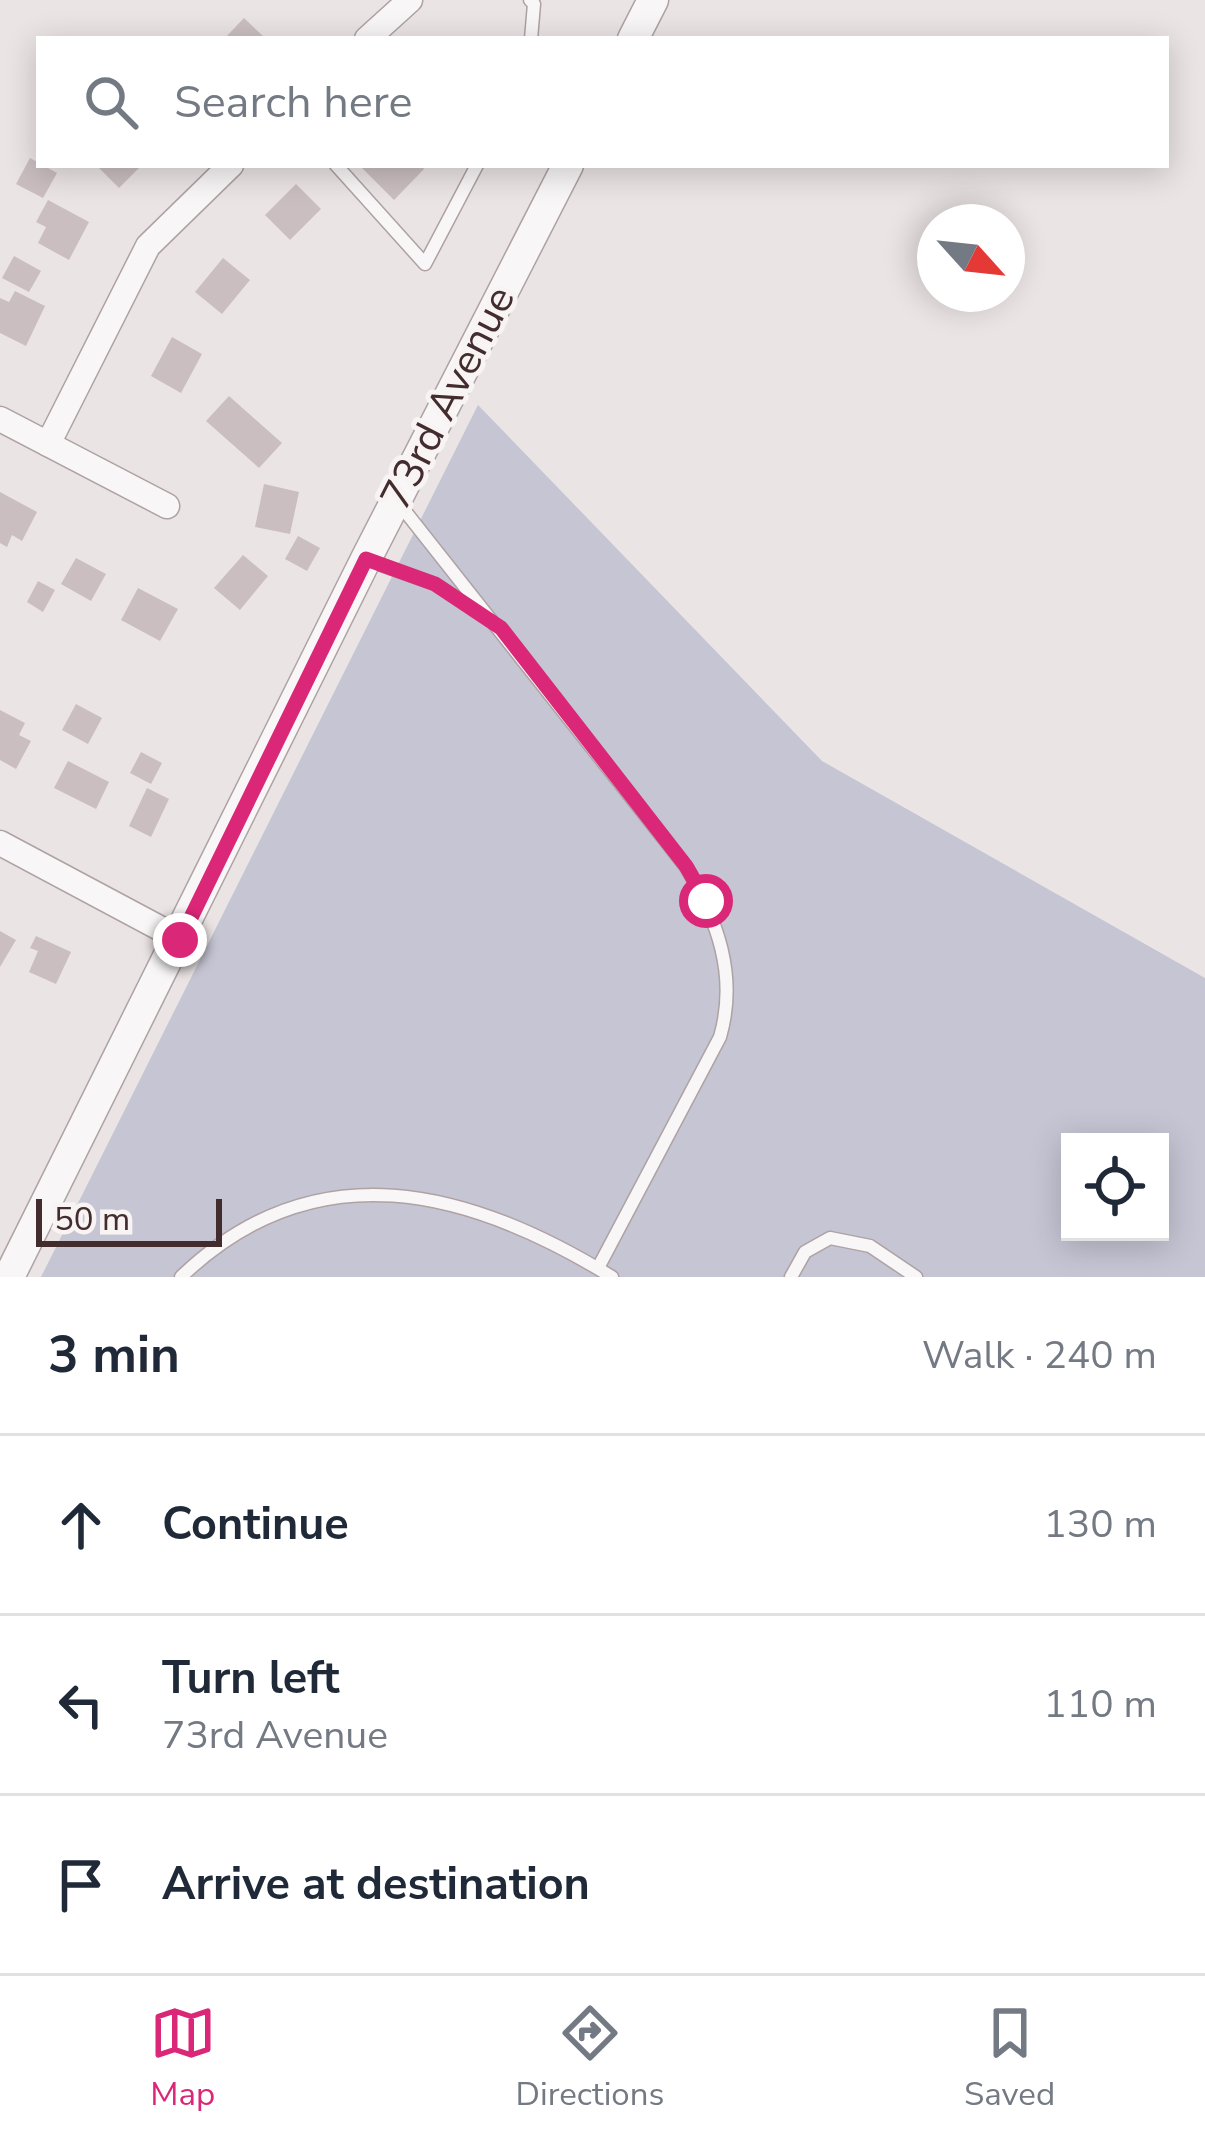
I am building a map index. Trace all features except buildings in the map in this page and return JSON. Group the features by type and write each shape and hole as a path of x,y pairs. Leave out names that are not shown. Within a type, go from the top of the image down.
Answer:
{"street":[{"path":"371,36 410,0"},
{"path":"635,36 653,0"},
{"path":"49,444 148,246 228,168"},
{"name":"73rd Avenue","path":"9,1277 566,168"},
{"path":"0,419 167,506"},
{"path":"0,843 180,940"}],"lane":[{"path":"530,0 534,4 531,36"},
{"path":"339,168 425,264 475,168"},
{"path":"396,500 686,866 717,931 728,982 719,1037 598,1268"},
{"path":"366,559 435,584 501,628"},
{"path":"181,1277 220,1244 277,1214 337,1196 377,1195 422,1196 476,1210 612,1277"},
{"path":"791,1277 805,1252 830,1238 870,1246 916,1277"}],"shaded area":[{"path":"478,405 822,761 1205,978 1205,1277 41,1277"}],"route":[{"path":"180,940 366,559 435,584 501,628 686,866 706,901"}]}
